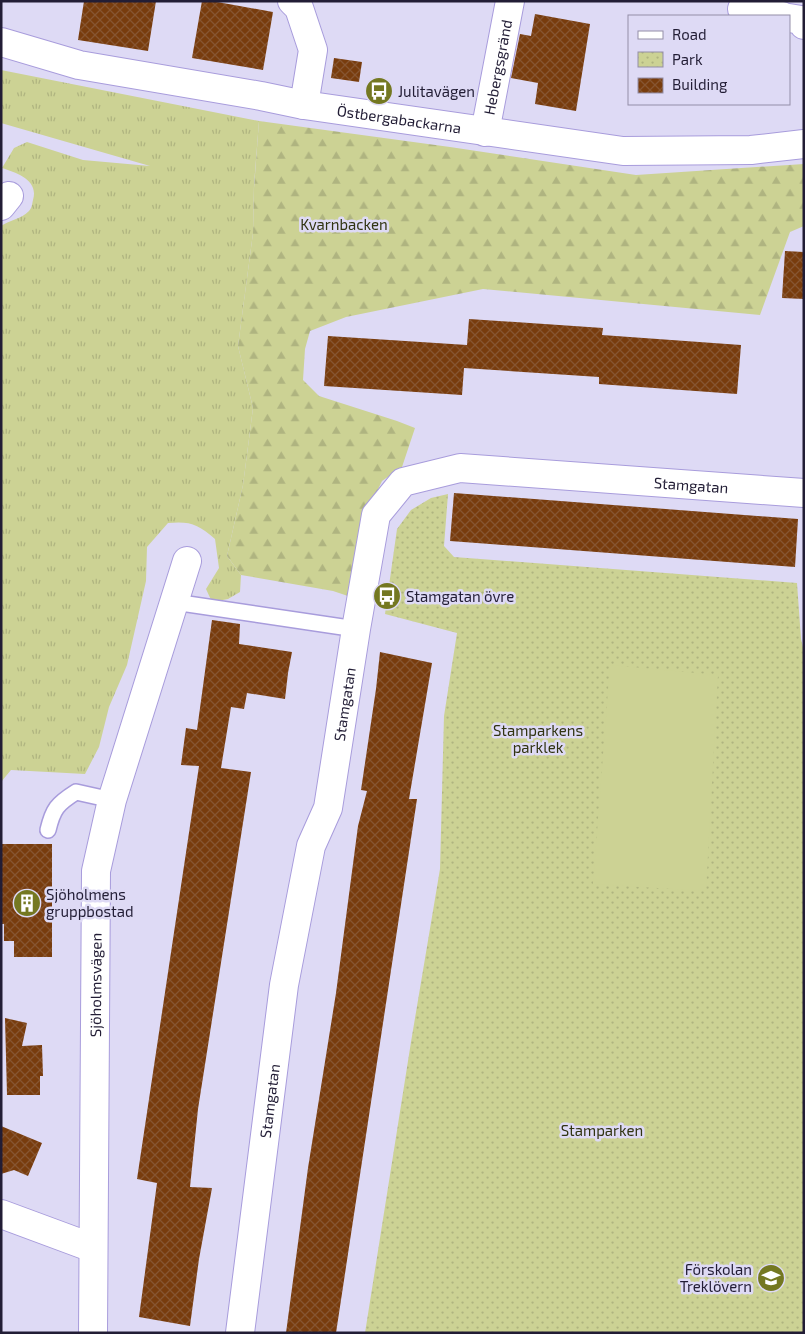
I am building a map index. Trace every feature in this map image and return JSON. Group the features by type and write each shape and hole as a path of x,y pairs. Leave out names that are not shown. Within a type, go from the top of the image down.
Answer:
{"street":[{"path":"292,1 299,8 314,50 304,105"},
{"name":"Hebergsgränd","path":"485,132 510,1"},
{"path":"742,9 776,15"},
{"path":"790,18 801,20 804,25"},
{"name":"Östbergabackarna","path":"1,42 79,65 262,96 304,105 623,151 751,150 804,144"},
{"name":"Stamgatan","path":"240,1333 284,984 311,846 328,808 376,515 403,482 460,468 804,493"},
{"name":"Sjöholmsvägen","path":"93,1333 96,871 112,800 187,561"},
{"path":"1,1214 93,1248"}],"lane":[{"path":"174,602 356,629"},
{"path":"48,830 52,812 67,797 76,792 112,800"}],"green space":[{"path":"1,70 259,121 254,185 253,233 238,346 253,408 243,485 227,556 241,575 240,592 228,599 212,602 206,589 219,568 215,539 204,530 188,523 168,523 147,547 146,581 127,665 109,707 99,747 85,774 11,770 1,782 1,226 23,216 31,209 34,193 30,182 25,178 2,168 14,148 27,142 83,160 150,166 1,123"},
{"name":"Kvarnbacken","path":"259,121 636,175 804,164 804,226 790,232 760,315 483,289 346,317 310,331 305,349 303,380 319,396 415,428 402,467 382,481 369,508 351,597 333,591 241,575 227,556 243,485 253,408 238,346 253,233"},
{"name":"Stamparken","path":"448,494 444,546 454,557 797,583 801,639 804,652 804,1333 365,1333 440,869 444,716 457,633 385,614 397,529 411,510 431,498"},
{"path":"610,665 718,675 706,891 593,884"}],"building":[{"path":"84,1 156,1 148,51 78,40"},
{"path":"202,1 212,1 273,12 263,70 192,58"},
{"path":"535,14 590,24 576,111 535,104 538,83 511,78 520,34 531,36"},
{"path":"334,58 362,62 359,82 331,78"},
{"path":"785,251 804,252 804,299 782,298"},
{"path":"469,319 603,328 602,335 741,345 737,394 599,384 599,377 464,368 462,395 324,386 328,336 467,345"},
{"path":"454,493 798,519 795,567 450,541"},
{"path":"212,620 240,624 239,644 292,652 285,699 247,693 244,709 231,707 221,768 251,772 198,1109 190,1187 212,1188 199,1259 190,1326 139,1317 157,1183 137,1179 199,766 181,765 186,728 197,730"},
{"path":"380,652 432,663 409,799 417,799 336,1333 286,1333 308,1168 336,993 358,826 367,791 361,790"},
{"name":"Sjöholmens gruppbostad","path":"2,844 52,844 52,957 14,957 14,941 4,941 4,924 1,924"},
{"path":"5,1018 27,1023 22,1046 42,1045 43,1076 40,1076 40,1095 7,1095"},
{"path":"1,1126 42,1143 28,1176 14,1170 1,1174"}],"place":[{"name":"Julitavägen","path":"379,91"},
{"name":"Stamgatan övre","path":"387,596"},
{"name":"Sjöholmens gruppbostad","path":"27,903"},
{"name":"Förskolan Treklövern","path":"771,1278"}],"park label":[{"name":"Stamparkens parklek","path":"538,738"}]}
